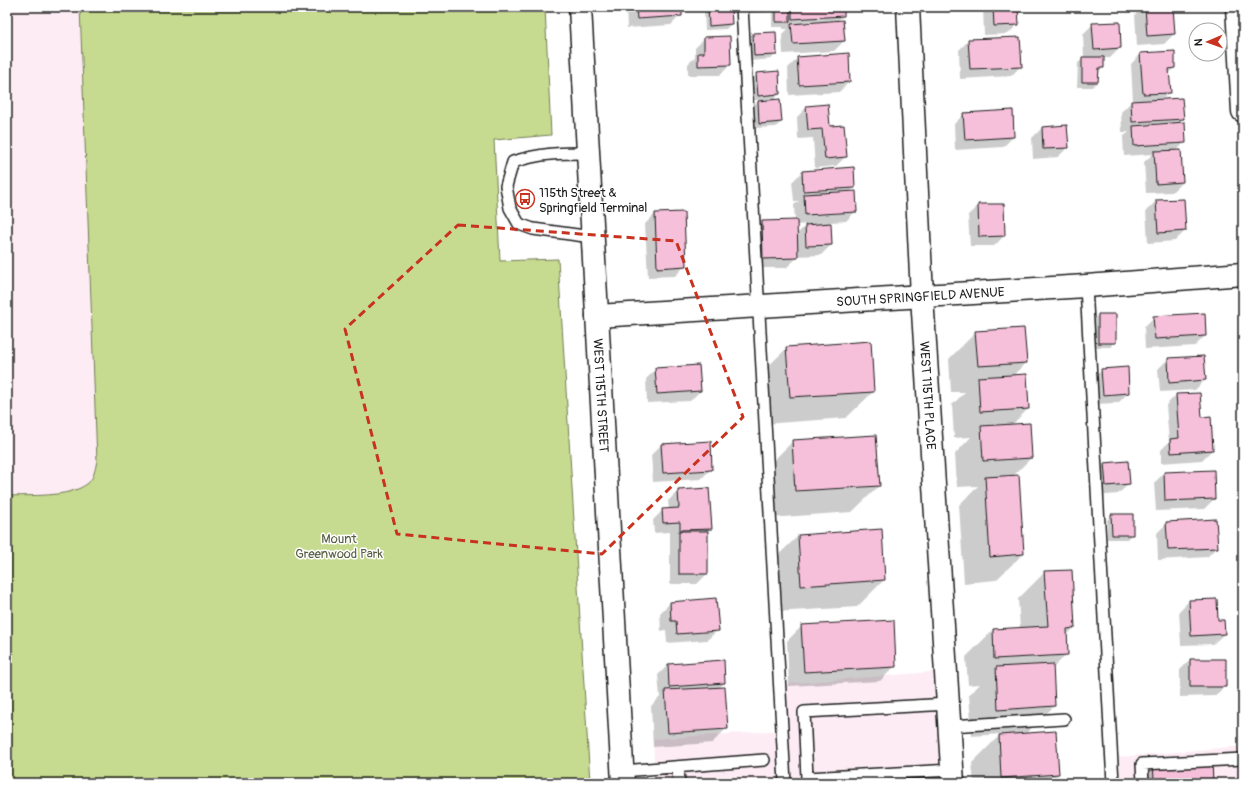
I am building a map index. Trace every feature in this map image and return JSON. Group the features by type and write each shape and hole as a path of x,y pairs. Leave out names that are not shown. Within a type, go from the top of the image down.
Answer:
{"street":[{"name":"WEST 115TH STREET","path":"580,7 622,777"},
{"name":"WEST 115TH PLACE","path":"908,7 922,296 953,776"},
{"path":"1237,7 1243,111"},
{"name":"SOUTH SPRINGFIELD AVENUE","path":"597,316 1086,286 1243,274"}],"lane":[{"path":"742,7 785,783"},
{"path":"588,153 551,153 513,162 506,186 510,208 519,224 533,229 592,237"},
{"path":"1086,286 1112,783"},
{"path":"949,704 804,712 804,727 807,778 953,776"},
{"path":"950,726 1064,719"},
{"path":"1143,783 1142,764 1243,759"},
{"path":"622,777 678,767 764,760"},
{"path":"678,767 679,783"}],"highlighted area":[{"path":"458,225 676,241 743,417 602,554 397,534 345,329"}],"shaded area":[{"path":"7,7 80,7 97,461 116,783 7,783"},
{"path":"944,671 950,783 655,783 653,739 787,730 783,684"},
{"path":"1243,746 1243,783 1031,783 1108,779 1107,758"}],"green space":[{"name":"Mount Greenwood Park","path":"80,7 545,7 551,135 494,140 500,261 558,259 590,783 7,783 7,496 48,495 70,492 89,482 94,474 97,461"}],"building":[{"path":"636,7 682,7 682,16 637,19"},
{"path":"708,7 731,7 732,24 709,26"},
{"path":"776,7 790,7 790,22 776,22"},
{"path":"792,7 844,7 844,16 792,19"},
{"path":"993,7 1018,7 1019,25 994,26"},
{"path":"1145,7 1173,7 1175,34 1147,36"},
{"path":"843,20 845,41 793,44 791,24"},
{"path":"1120,22 1121,48 1094,50 1092,23"},
{"path":"776,32 777,55 754,56 753,33"},
{"path":"730,36 731,65 698,66 698,53 704,53 704,37"},
{"path":"1020,37 1022,67 970,69 968,39"},
{"path":"1175,51 1175,68 1169,69 1171,93 1143,94 1140,53"},
{"path":"849,53 850,82 799,85 797,57"},
{"path":"1082,57 1104,57 1104,68 1099,68 1098,82 1082,82"},
{"path":"779,71 780,94 758,96 756,73"},
{"path":"1182,98 1184,119 1132,122 1131,101"},
{"path":"780,99 782,122 759,124 758,101"},
{"path":"828,104 830,126 844,125 847,157 825,159 822,129 808,130 806,106"},
{"path":"1013,110 1014,137 965,140 963,113"},
{"path":"1185,122 1186,143 1134,146 1133,126"},
{"path":"1067,125 1069,148 1043,149 1042,127"},
{"path":"1181,150 1183,182 1156,184 1154,151"},
{"path":"854,167 855,188 803,191 802,171"},
{"path":"856,191 857,212 805,215 804,194"},
{"path":"1184,199 1186,231 1158,233 1156,200"},
{"path":"978,204 1004,204 1005,236 979,237"},
{"path":"684,212 686,266 657,268 655,213"},
{"path":"797,220 798,258 763,259 762,221"},
{"path":"831,223 832,245 806,246 805,225"},
{"path":"1205,313 1206,336 1155,339 1153,316"},
{"path":"1098,314 1116,314 1116,343 1098,343"},
{"path":"1024,328 1027,363 978,366 975,331"},
{"path":"871,341 874,392 790,397 786,347"},
{"path":"1204,356 1206,380 1169,383 1168,358"},
{"path":"699,365 701,391 657,394 655,368"},
{"path":"1128,367 1129,393 1103,395 1101,369"},
{"path":"1027,374 1029,409 980,412 978,377"},
{"path":"1200,393 1202,417 1211,416 1213,450 1171,453 1170,439 1179,438 1176,394"},
{"path":"1030,423 1032,458 983,461 981,426"},
{"path":"876,435 880,486 795,491 792,440"},
{"path":"711,441 712,470 663,473 661,444"},
{"path":"1128,461 1130,484 1106,486 1104,463"},
{"path":"1214,470 1215,499 1165,501 1164,472"},
{"path":"1019,475 1024,554 990,557 985,477"},
{"path":"709,488 712,529 680,530 680,522 663,523 662,509 679,508 678,490"},
{"path":"1111,514 1133,514 1133,535 1112,535"},
{"path":"1216,519 1218,548 1168,550 1166,522"},
{"path":"882,529 885,580 801,586 798,535"},
{"path":"679,531 708,531 708,574 679,574"},
{"path":"1072,570 1075,628 1067,629 1068,655 994,659 993,629 1048,626 1044,571"},
{"path":"716,598 719,631 677,634 676,621 671,621 670,602"},
{"path":"1217,599 1218,620 1224,620 1225,634 1191,636 1189,600"},
{"path":"894,620 896,667 804,672 801,625"},
{"path":"1190,659 1226,659 1226,687 1190,687"},
{"path":"724,660 725,683 669,687 668,664"},
{"path":"1053,664 1055,706 998,710 996,667"},
{"path":"725,687 728,729 668,733 665,690"},
{"path":"1056,731 1059,774 1001,778 999,735"},
{"path":"1212,760 1213,783 1164,783 1164,778 1154,779 1153,763"}],"place":[{"name":"115th Street & Springfield Terminal","path":"525,199"}]}
